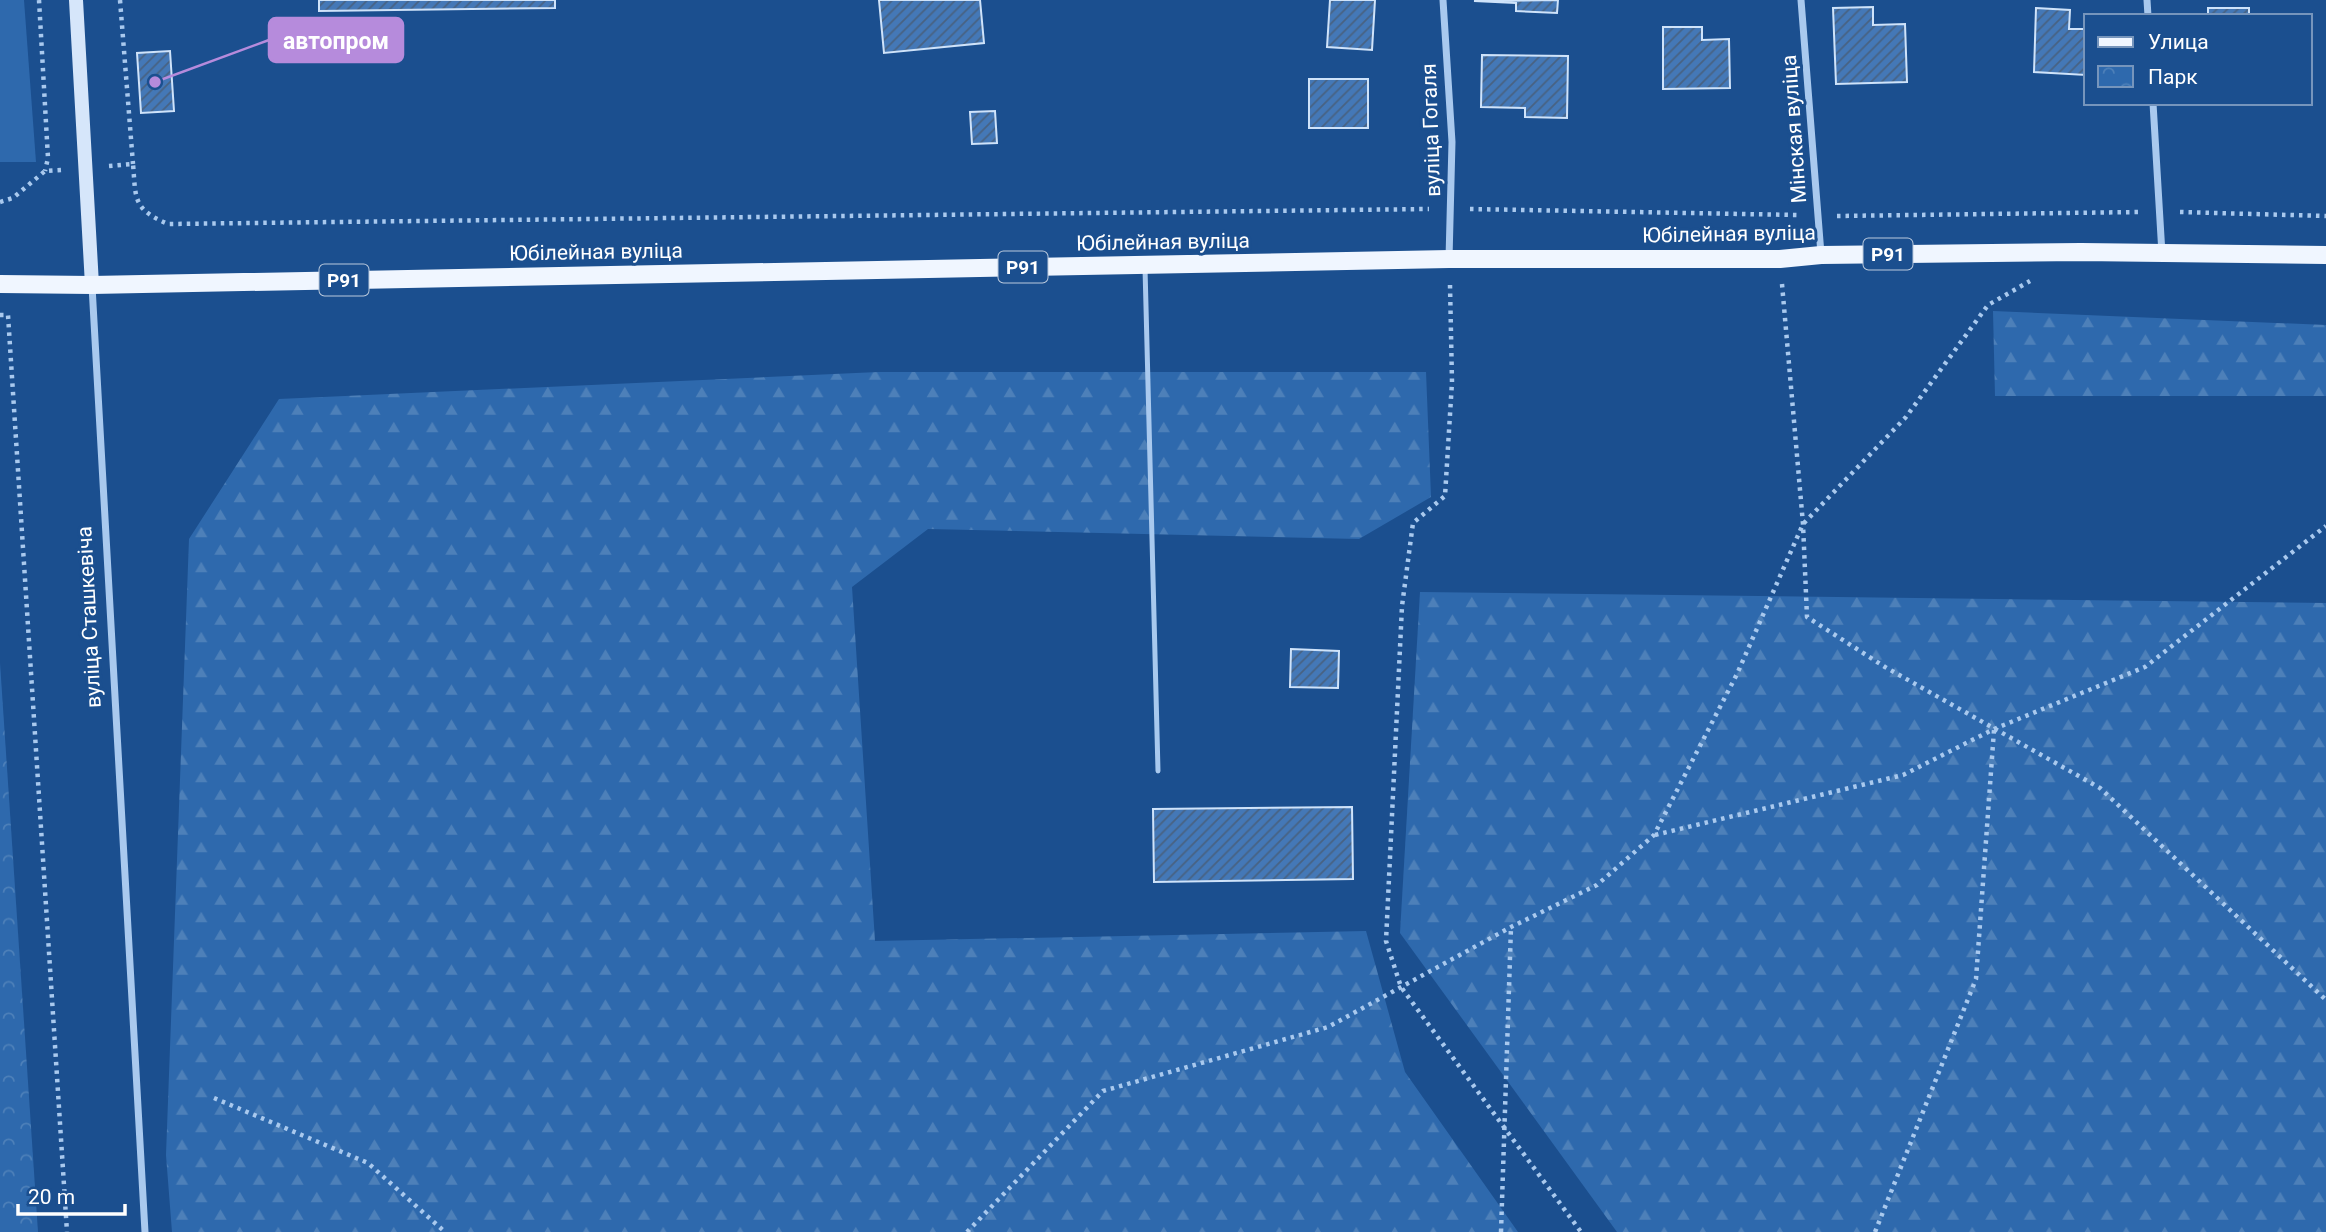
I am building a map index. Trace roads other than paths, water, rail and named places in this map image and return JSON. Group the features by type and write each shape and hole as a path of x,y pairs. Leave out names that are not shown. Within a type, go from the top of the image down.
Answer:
{"main road":[{"name":"вуліца Сташкевіча","path":"76,0 92,285"},
{"name":"Юбілейная вуліца","path":"0,284 92,285 1449,259 1780,259 1821,255 2081,252 2326,255"}],"street":[{"name":"вуліца Гогаля","path":"1443,0 1452,142 1449,259"},
{"name":"Мінская вуліца","path":"1801,0 1821,255"},
{"path":"2153,105 2162,254"},
{"name":"вуліца Сташкевіча","path":"92,285 145,1232"}],"lane":[{"path":"1145,265 1158,771"}],"place":[{"name":"автопром","path":"155,82"}]}
